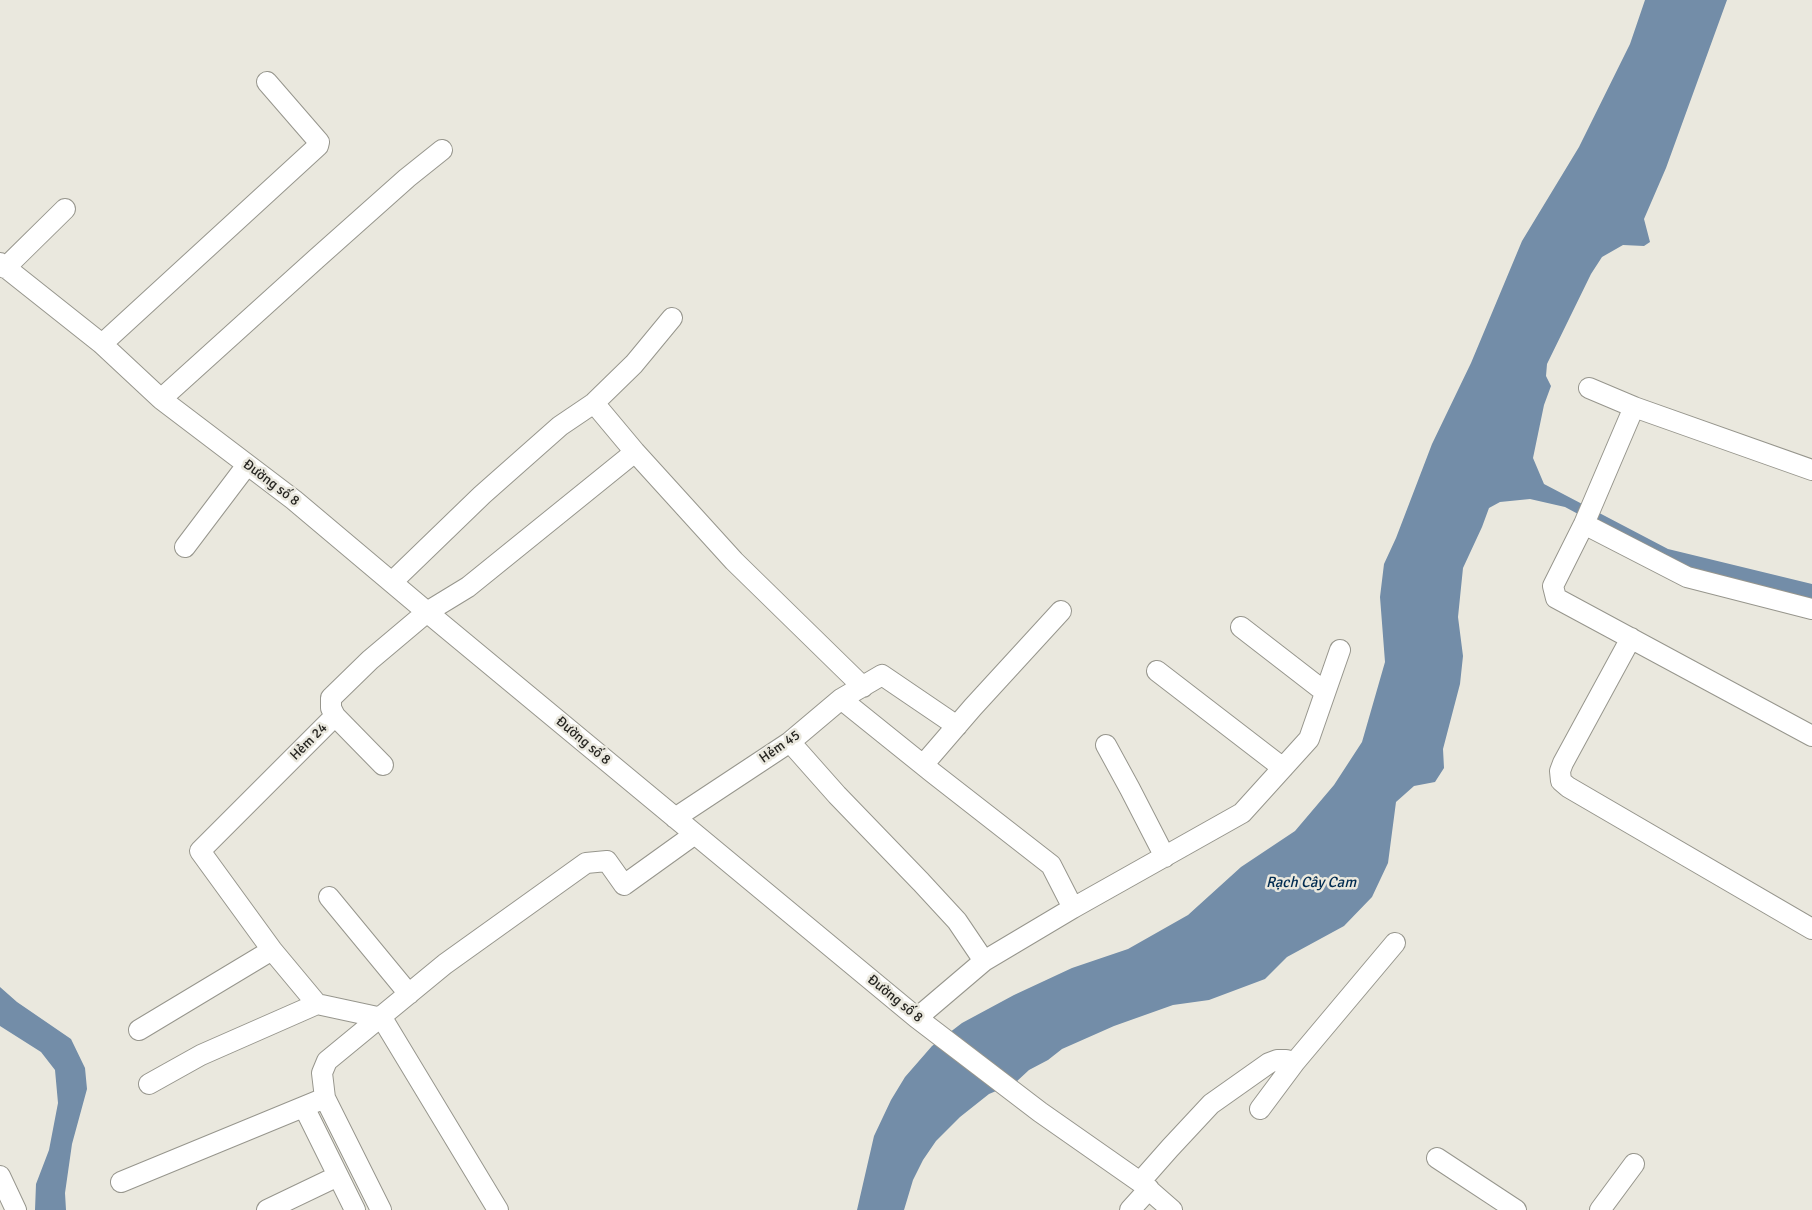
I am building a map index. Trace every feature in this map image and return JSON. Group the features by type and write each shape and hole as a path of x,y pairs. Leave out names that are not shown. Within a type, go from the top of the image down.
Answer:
{"street":[{"path":"102,344 316,149 319,142 267,82"},
{"path":"161,399 407,178 442,150"},
{"path":"2,266 65,209"},
{"name":"Đường số 8","path":"2,266 102,344 161,399 294,500 922,1021 1040,1112 1144,1186 1172,1210"},
{"path":"392,582 482,495 560,426 594,403 634,364 672,318"},
{"path":"1589,388 1634,407 1812,470"},
{"path":"594,403 635,452 734,561 862,686"},
{"path":"1634,407 1595,500 1553,586 1556,598 1812,736"},
{"path":"427,612 468,587 635,452"},
{"path":"185,548 248,466"},
{"path":"1584,524 1687,577 1812,609"},
{"path":"923,766 1061,611"},
{"name":"Hẻm 24","path":"272,950 200,851 335,716 331,708 331,698 370,660 427,612"},
{"path":"1241,628 1325,692"},
{"path":"1630,638 1563,763 1560,771 1561,781 1568,787 1812,930"},
{"path":"922,1021 984,961 1073,908 1242,813 1309,739 1340,650"},
{"path":"1157,671 1283,768"},
{"name":"Hẻm 45","path":"675,818 790,742 841,699 882,675 957,726"},
{"path":"841,699 1051,866 1073,908"},
{"path":"335,716 383,765"},
{"path":"790,742 837,795 957,921 984,961"},
{"path":"1106,745 1165,857"},
{"path":"381,1210 325,1098 322,1073 327,1061 382,1018 445,964 586,864 607,861 624,885 695,834"},
{"path":"329,897 409,994"},
{"path":"1260,1109 1295,1062 1395,943"},
{"path":"139,1030 272,950 317,1004"},
{"path":"149,1084 201,1055 317,1004 382,1018 498,1210"},
{"path":"1130,1210 1170,1148 1211,1104 1269,1063 1277,1060 1295,1062"},
{"path":"121,1182 325,1098"},
{"path":"304,1107 355,1210"},
{"path":"1437,1158 1516,1210"},
{"path":"1600,1210 1634,1164"},
{"path":"0,1176 16,1210"},
{"path":"268,1210 338,1176"}],"water":[{"name":"Rạch Cây Cam","path":"1645,0 1727,0 1666,168 1644,219 1650,242 1644,246 1623,245 1602,257 1591,274 1547,364 1546,376 1551,386 1544,405 1533,458 1544,484 1668,549 1812,584 1812,603 1679,568 1565,507 1530,499 1500,502 1489,508 1463,568 1458,617 1463,656 1460,684 1443,749 1444,768 1435,782 1414,786 1396,802 1388,863 1372,897 1344,926 1287,957 1265,979 1209,1000 1173,1005 1114,1026 1062,1049 1048,1060 1029,1070 1015,1083 989,1094 960,1117 936,1141 923,1160 913,1180 904,1210 857,1210 874,1136 891,1100 905,1077 932,1046 962,1023 1014,995 1072,968 1128,949 1188,915 1241,867 1295,831 1334,785 1362,742 1385,662 1380,597 1384,564 1432,444 1471,363 1522,241 1579,147 1630,44"},
{"path":"0,987 17,1002 71,1039 85,1068 87,1089 72,1144 65,1193 66,1210 35,1210 36,1184 49,1150 58,1103 55,1070 41,1052 0,1026"}]}
